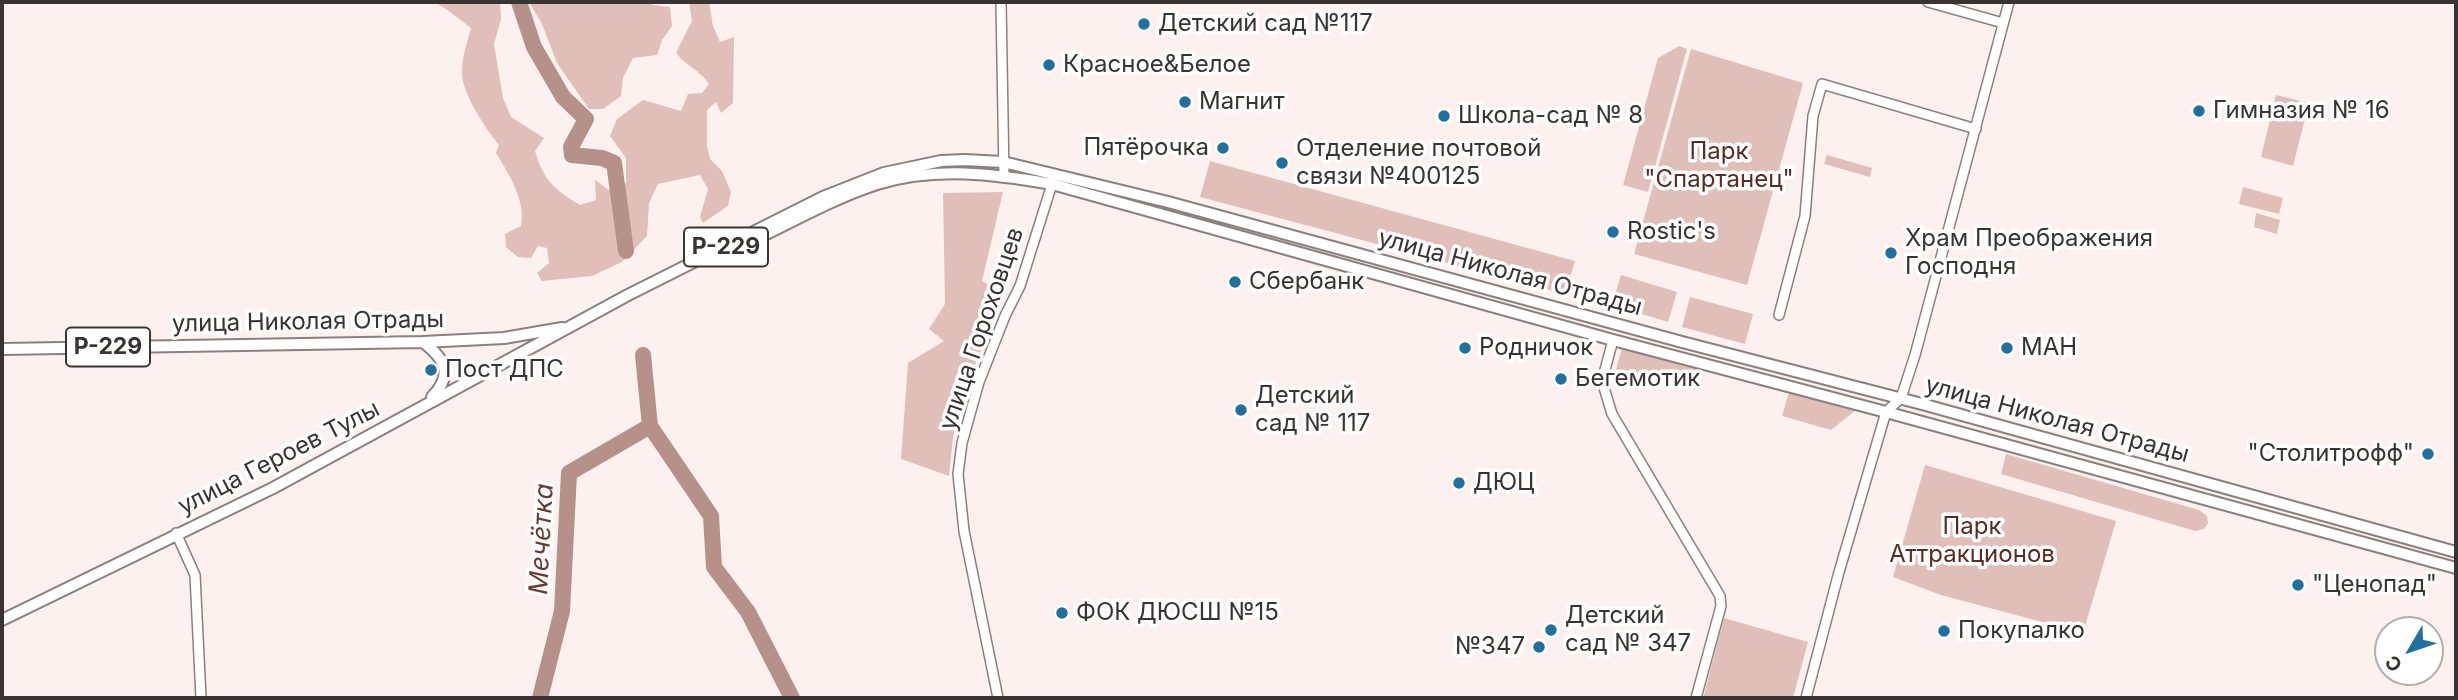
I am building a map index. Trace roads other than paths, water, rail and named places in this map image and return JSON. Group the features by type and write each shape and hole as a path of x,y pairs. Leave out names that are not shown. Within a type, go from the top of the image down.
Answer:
{"main road":[{"name":"улица Николая Отрады","path":"572,327 628,295 822,197 884,173 941,161 1003,162 1208,213 1682,342 1901,398 2456,552"},
{"name":"улица Николая Отрады","path":"2,349 423,342 504,338 572,327 877,184 916,175 965,173 1004,176 1052,184 1613,340 2456,568"},
{"name":"улица Героев Тулы","path":"2,620 273,488 357,444 428,402 572,327"},
{"path":"423,342 438,354 445,367 443,382 428,402"}],"street":[{"path":"1001,2 1004,176"},
{"path":"1928,2 2003,23"},
{"path":"1806,698 1839,572 1886,412 1901,398 1930,303 2009,2"},
{"path":"1779,315 1805,216 1813,116 1822,84 1976,129"},
{"name":"улица Гороховцев","path":"998,698 964,531 958,474 962,443 979,382 1020,286 1052,184"},
{"path":"1613,340 1602,381 1612,414 1720,596 1721,606 1696,698"},
{"path":"176,534 195,575 201,698"}],"waterway":[{"name":"Мечётка","path":"519,2 534,47 563,97 586,119 571,147 572,155 602,158 614,163 626,251"},
{"name":"Мечётка","path":"643,355 650,426 711,516 714,567 748,612 792,698"},
{"name":"Мечётка","path":"540,698 562,611 569,473 650,426"}],"place":[{"name":"Детский сад №117","path":"1144,24"},
{"name":"Красное&Белое","path":"1049,65"},
{"name":"Магнит","path":"1185,102"},
{"name":"Гимназия № 16","path":"2199,111"},
{"name":"Школа-сад № 8","path":"1444,116"},
{"name":"Пятёрочка","path":"1223,148"},
{"name":"Отделение почтовой связи №400125","path":"1282,163"},
{"name":"Rostic's","path":"1613,232"},
{"name":"Храм Преображения Господня","path":"1891,253"},
{"name":"Сбербанк","path":"1235,282"},
{"name":"Родничок","path":"1465,348"},
{"name":"МАН","path":"2007,348"},
{"name":"Пост ДПС","path":"431,370"},
{"name":"Бегемотик","path":"1561,379"},
{"name":"Детский сад № 117","path":"1241,410"},
{"name":"\"Столитрофф\"","path":"2428,454"},
{"name":"ДЮЦ","path":"1459,483"},
{"name":"\"Ценопад\"","path":"2298,585"},
{"name":"ФОК ДЮСШ №15","path":"1062,613"},
{"name":"Детский сад № 347","path":"1551,630"},
{"name":"Покупалко","path":"1944,631"},
{"name":"№347","path":"1539,647"}],"park label":[{"name":"Парк \"Спартанец\"","path":"1719,166"},
{"name":"Парк Аттракционов","path":"1972,541"}]}
